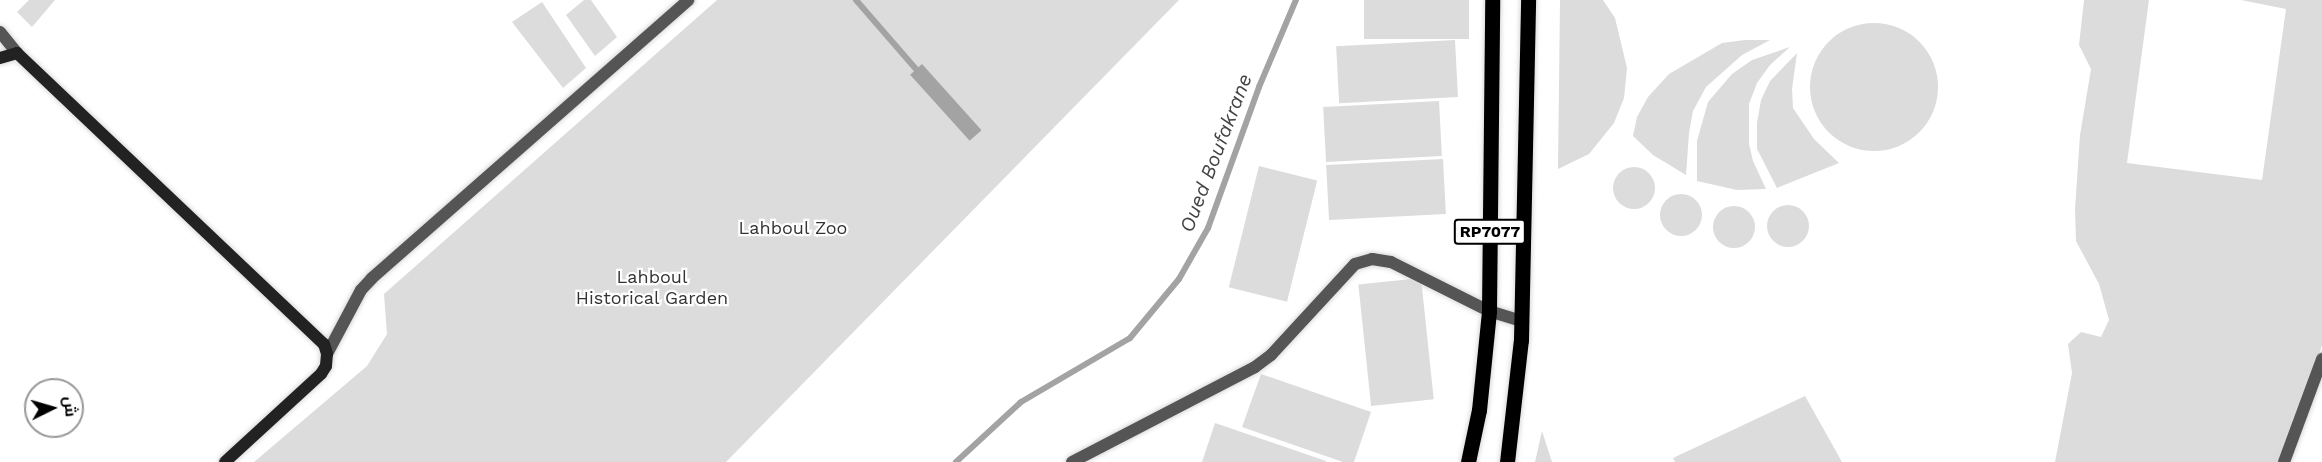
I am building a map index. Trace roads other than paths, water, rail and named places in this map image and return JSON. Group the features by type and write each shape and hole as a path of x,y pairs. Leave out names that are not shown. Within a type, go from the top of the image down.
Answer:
{"main road":[{"name":"RP7077","path":"1468,462 1479,410 1489,311 1492,0"},
{"name":"RP7077","path":"1507,462 1522,321 1528,0"},
{"path":"0,58 16,53 319,338 327,354 326,366 321,374 225,462"}],"street":[{"path":"327,354 361,290 372,278 688,0"},
{"path":"0,32 16,53"},
{"path":"1072,462 1256,367 1271,355 1355,264 1372,259 1391,262 1489,311 1522,321"},
{"path":"2284,462 2322,359"}],"waterway":[{"path":"856,0 916,69"},
{"name":"Oued Boufakrane","path":"956,462 1021,402 1130,338 1179,279 1208,228 1259,87 1296,0"}],"park label":[{"name":"Lahboul Zoo","path":"793,228"},
{"name":"Lahboul Historical Garden","path":"652,288"}]}
